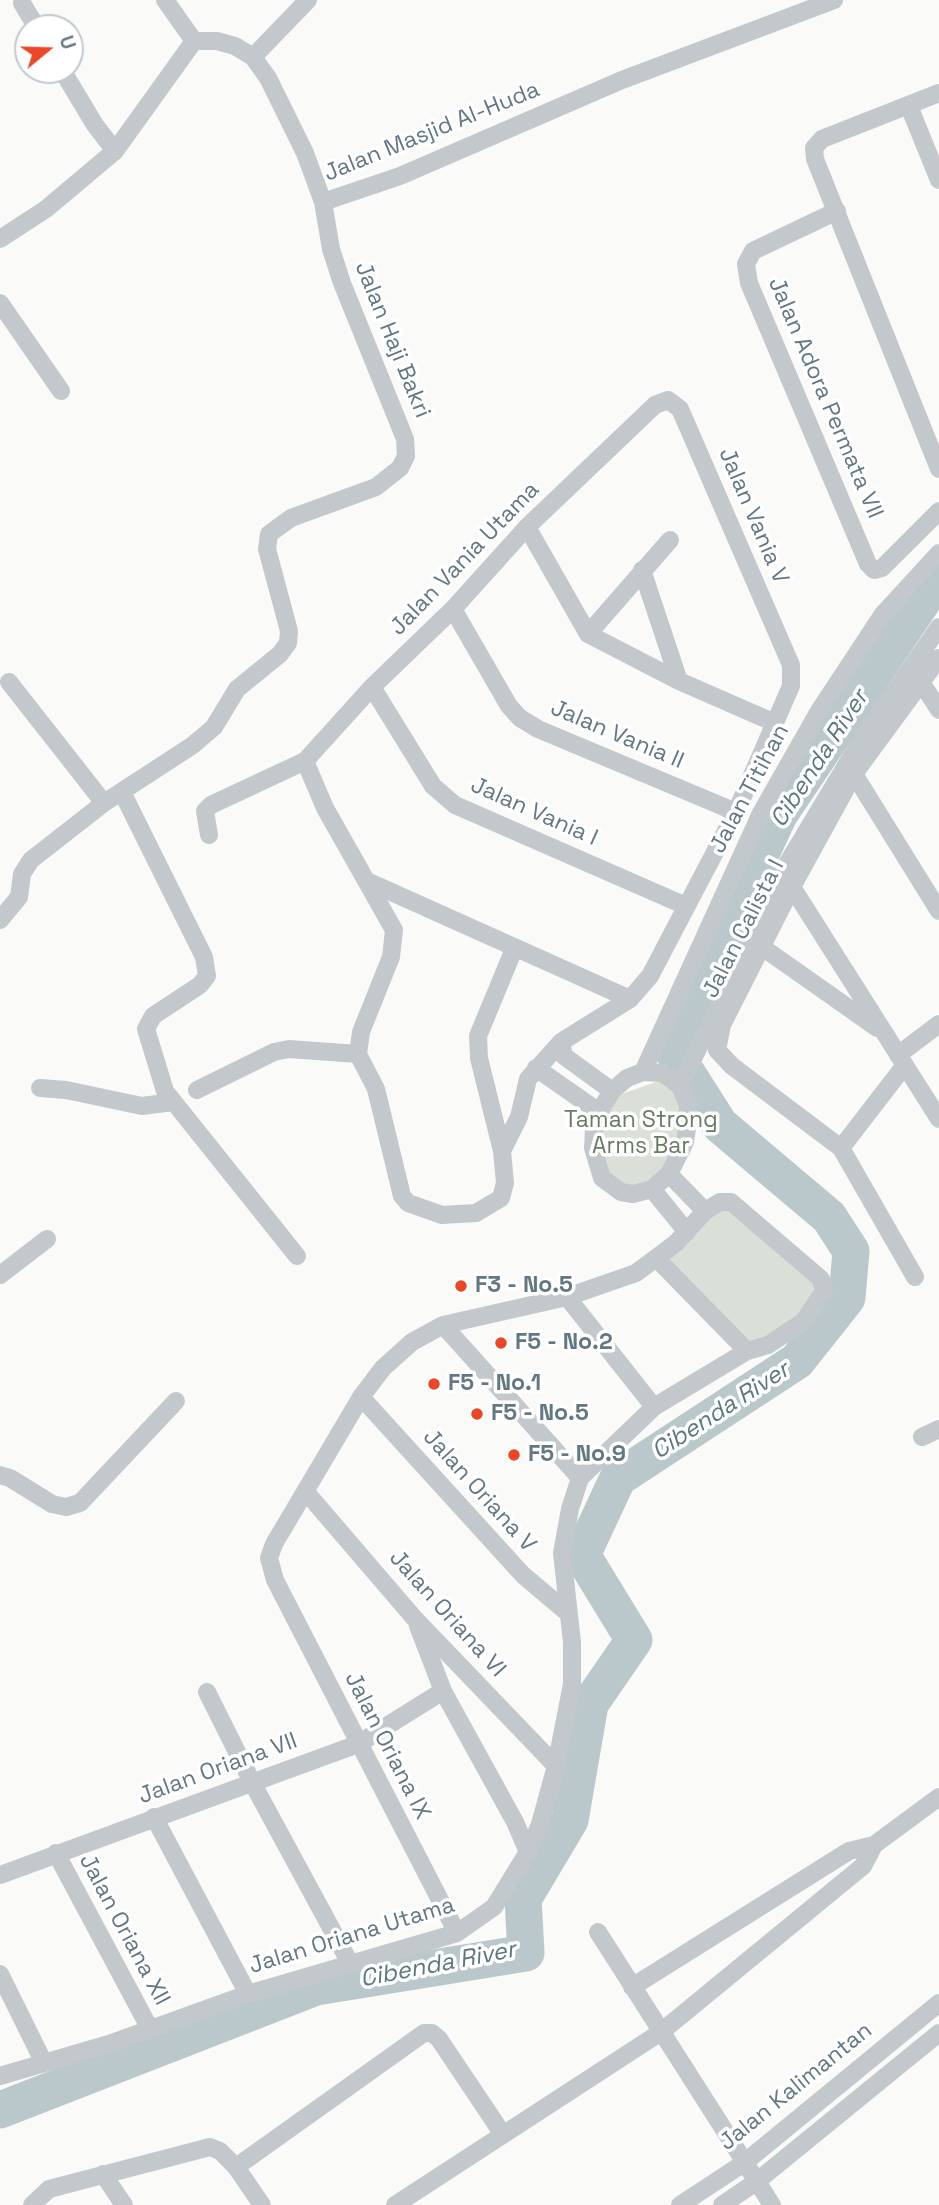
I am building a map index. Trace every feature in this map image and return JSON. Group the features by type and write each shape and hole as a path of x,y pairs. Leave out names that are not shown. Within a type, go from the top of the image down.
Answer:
{"street":[{"path":"165,0 194,41"},
{"path":"194,41 217,41 235,46 253,57 308,0"},
{"name":"Jalan Masjid Al-Huda","path":"253,57 284,104 323,202 400,176 622,80 834,0"},
{"path":"22,3 29,14"},
{"path":"0,239 46,209 115,151 194,41"},
{"path":"70,84 95,125 115,151"},
{"path":"939,93 822,139 814,148 815,159 939,469"},
{"path":"909,106 939,180"},
{"name":"Jalan Haji Bakri","path":"122,792 214,727 237,689 280,654 288,643 289,631 267,549 269,534 291,519 376,487 400,468 406,456 405,439 342,283 331,249 323,202"},
{"name":"Jalan Adora Permata VII","path":"837,211 753,251 747,258 747,273 868,564 874,570 888,564 939,511"},
{"path":"0,303 61,391"},
{"name":"Jalan Vania Utama","path":"209,835 205,811 211,805 305,761 335,731 372,687 453,609 527,527 655,405 668,400"},
{"name":"Jalan Vania V","path":"668,400 680,409 788,657 792,670 791,686 775,723"},
{"path":"502,1152 519,1117 528,1079 536,1068 561,1042 630,999 650,976 736,812 775,723 679,681 588,634 527,527"},
{"path":"588,634 670,540"},
{"name":"Jalan Titihan","path":"643,1072 774,790 819,711 883,614 939,552"},
{"path":"642,570 679,681"},
{"name":"Jalan Vania II","path":"453,609 509,706 520,718 538,729 736,812"},
{"path":"680,1086 784,869 862,739 939,627"},
{"name":"Jalan Calista I","path":"841,1148 732,1066 718,1050 722,1025 792,887 855,774 939,658"},
{"path":"9,682 104,803"},
{"path":"922,682 939,710"},
{"name":"Jalan Vania I","path":"372,687 433,786 455,805 686,906"},
{"path":"305,761 320,799 394,930"},
{"path":"855,774 939,911"},
{"path":"0,920 19,897 22,874 31,860 122,792 204,957 207,976 200,985 153,1016 146,1029 165,1091 297,1255"},
{"path":"369,882 630,999"},
{"path":"792,887 939,1119"},
{"path":"406,900 394,930 391,957 360,1031 358,1054 376,1090 400,1189 408,1203 442,1215 463,1216 489,1207 501,1198 505,1183 502,1152 479,1058 478,1036 514,949"},
{"path":"762,947 885,1034"},
{"path":"915,1277 841,1148 901,1060 939,1024"},
{"path":"561,1042 564,1055 612,1091"},
{"path":"197,1090 274,1052 289,1049 358,1054"},
{"path":"536,1068 599,1112"},
{"path":"643,1072 663,1073 680,1086 688,1105 688,1122 685,1142 669,1174 652,1189 633,1194 621,1192 602,1178 593,1148 599,1112 612,1091 627,1078 643,1072"},
{"path":"40,1088 142,1106 173,1102"},
{"path":"306,1492 360,1397 383,1368 412,1342 443,1325 567,1297 636,1273 657,1259 687,1232 705,1211 669,1174"},
{"path":"652,1189 687,1232"},
{"name":"Jalan Oriana Utama","path":"0,2076 150,2029 248,1994 457,1933 494,1907 528,1852 540,1824 556,1766 572,1685 572,1642 562,1553 570,1509 580,1478 654,1407 747,1351 768,1345 804,1321 821,1299 825,1285 731,1202 720,1202 705,1211"},
{"path":"0,1275 47,1239"},
{"path":"657,1259 747,1351"},
{"path":"567,1297 654,1407"},
{"path":"443,1325 580,1478"},
{"name":"Jalan Oriana V","path":"360,1397 523,1575 568,1613"},
{"path":"0,1475 10,1478 52,1504 66,1507 80,1503 176,1401"},
{"path":"922,1437 939,1429"},
{"name":"Jalan Oriana IX","path":"306,1492 274,1544 269,1558 275,1580 457,1933"},
{"name":"Jalan Oriana VI","path":"306,1492 415,1619 556,1766"},
{"path":"415,1619 443,1691 515,1822 528,1852"},
{"name":"Jalan Oriana VII","path":"0,1875 358,1744 443,1691"},
{"path":"207,1692 253,1784 350,1963"},
{"path":"632,1987 849,1851 874,1845 939,1797"},
{"path":"153,1817 248,1994"},
{"path":"396,2205 502,2133 661,2032 863,1866 874,1845"},
{"name":"Jalan Oriana XII","path":"55,1853 150,2029"},
{"path":"598,1932 772,2205"},
{"path":"0,1974 44,2063"},
{"name":"Jalan Kalimantan","path":"680,2205 744,2163 939,2003"},
{"path":"236,2167 424,2033 432,2033 439,2039 502,2133"},
{"name":"Jalan Kalimantan","path":"722,2205 756,2182 939,2033"},
{"path":"32,2205 49,2189 210,2147 220,2151 236,2167 262,2205"},
{"path":"103,2174 124,2205"}],"green space":[{"name":"Taman Strong Arms Bar","path":"670,1077 688,1105 669,1174 621,1192 596,1166 605,1100"},
{"path":"721,1206 822,1286 801,1318 748,1347 663,1259"}],"waterway":[{"name":"Cibenda River","path":"0,2110 316,1987 526,1953 523,1899 570,1820 590,1704 634,1640 582,1555 618,1478 797,1361 847,1298 851,1251 829,1217 720,1125 671,1048 779,815 928,593 939,583"}],"place":[{"name":"F3 - No.5","path":"461,1286"},
{"name":"F5 - No.2","path":"501,1343"},
{"name":"F5 - No.1","path":"434,1384"},
{"name":"F5 - No.5","path":"477,1414"},
{"name":"F5 - No.9","path":"514,1455"}]}
